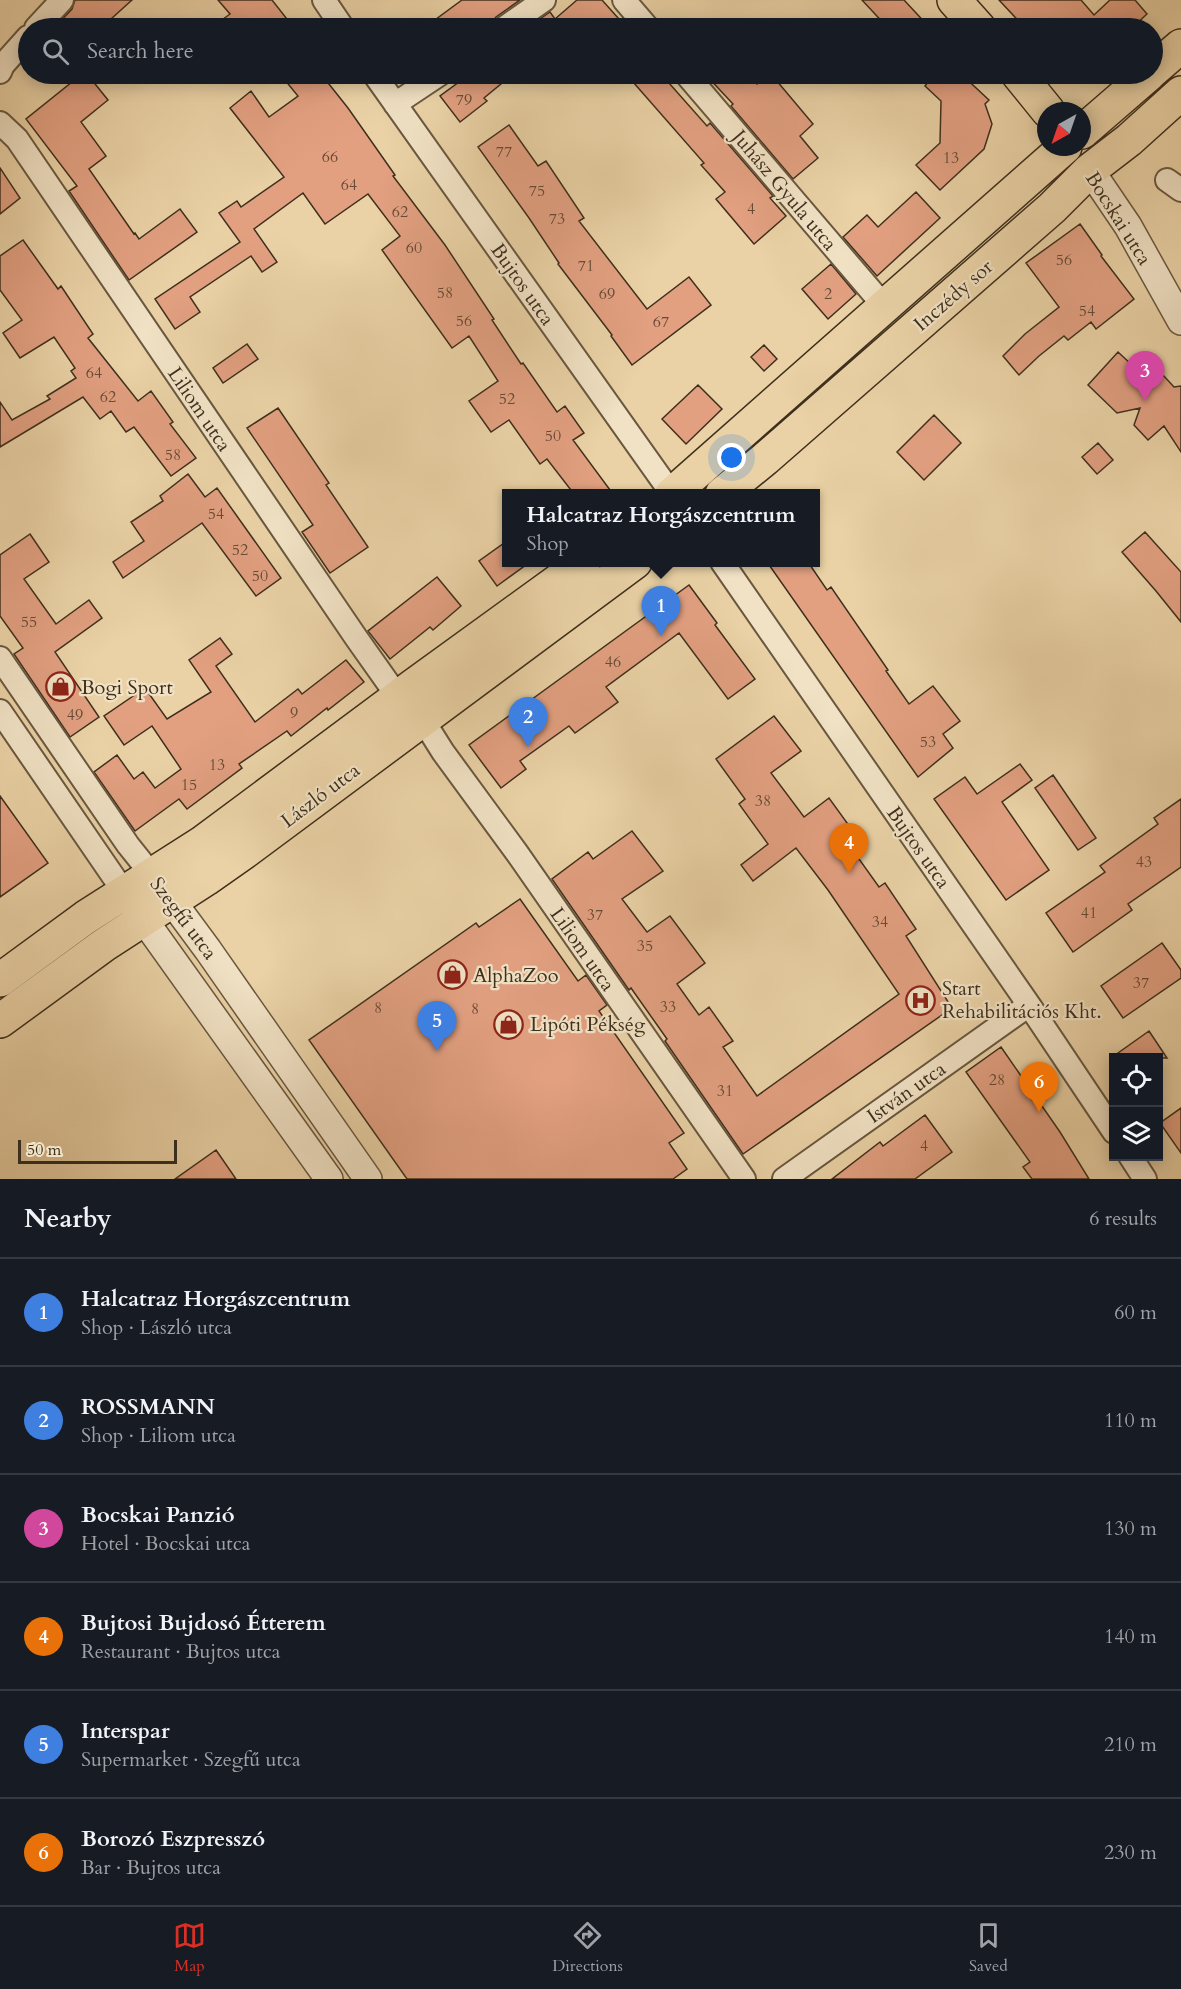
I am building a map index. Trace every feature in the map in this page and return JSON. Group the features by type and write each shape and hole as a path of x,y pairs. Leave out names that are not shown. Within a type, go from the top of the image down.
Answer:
{"main road":[{"path":"954,0 970,18"},
{"path":"1163,62 1181,46"},
{"path":"1026,84 1041,102"},
{"path":"1091,124 1137,84"},
{"name":"Inczédy sor","path":"728,489 1052,208 1082,159 1129,140 1181,93"},
{"name":"Inczédy sor","path":"678,489 1055,156"},
{"name":"László utca","path":"0,980 124,892 202,843 577,567"},
{"name":"László utca","path":"0,1021 144,919 243,853 628,567"}],"street":[{"path":"45,18 62,0"},
{"path":"324,0 337,18"},
{"path":"518,18 544,0"},
{"path":"624,0 639,18"},
{"path":"0,72 3,65 18,48"},
{"name":"Bujtos utca","path":"381,84 668,489"},
{"path":"395,104 425,84"},
{"name":"Juhász Gyula utca","path":"695,84 885,307"},
{"name":"Liliom utca","path":"0,123 17,139 398,697"},
{"name":"Bocskai utca","path":"1082,159 1128,226 1181,321"},
{"name":"Bujtos utca","path":"725,567 1029,1005 1109,1126"},
{"name":"Szegfű utca","path":"0,658 128,845 172,900 368,1179"},
{"path":"422,720 416,709 416,700 436,669"},
{"name":"Szegfű utca","path":"0,711 124,892 329,1179"},
{"name":"Liliom utca","path":"422,720 744,1179"},
{"name":"István utca","path":"784,1179 1029,1005"},
{"path":"1133,1161 1145,1179"}],"building":[{"path":"75,0 132,0 112,18 63,18 72,9"},
{"path":"218,0 272,0 286,18 225,18 230,14"},
{"path":"462,0 520,0 495,18 438,18"},
{"path":"577,0 602,0 618,18 556,18"},
{"path":"862,0 904,0 921,18 879,18"},
{"path":"999,0 1081,0 1094,15 1110,0 1135,0 1147,14 1143,18 1016,18"},
{"path":"550,12 554,18 541,18"},
{"path":"70,84 95,84 108,100 81,122 106,156 89,169 139,239 180,209 197,232 129,280 69,191 77,186 26,119"},
{"path":"288,84 329,84 348,108 395,175 393,176 445,245 521,364 523,363 557,412 565,406 584,433 573,440 609,489 570,489 547,459 540,464 509,420 491,432 469,401 498,381 469,336 452,348 382,250 400,236 368,194 325,224 303,193 254,229 277,262 262,272 251,256 190,297 200,312 175,329 155,299 240,242 219,213 237,201 241,207 284,177 230,108 251,91 269,117 298,96"},
{"path":"456,84 501,84 484,98 487,101 460,122 440,96"},
{"path":"635,84 670,84 707,126 710,123 773,196 770,198 786,216 754,244 716,199 725,192 701,165 704,163"},
{"path":"714,84 779,84 813,124 800,136 818,158 793,179 731,106 733,104"},
{"path":"926,84 972,84 989,100 985,104 992,124 984,149 940,190 916,165 940,143 941,101 925,86"},
{"path":"509,125 538,166 546,161 584,218 579,221 647,309 689,277 711,305 632,365 558,264 529,218 478,147"},
{"path":"0,168 20,198 0,214"},
{"path":"916,192 940,218 877,276 843,237 867,215 878,227"},
{"path":"1080,224 1134,299 1096,329 1091,322 1068,340 1064,336 1019,375 1003,356 1025,334 1059,307 1026,263"},
{"path":"23,240 58,289 61,286 93,334 88,338 138,401 151,391 173,422 170,424 196,458 171,476 134,427 126,432 111,411 100,419 83,397 0,447 0,402 12,420 50,399 47,396 76,378 71,371 75,368 54,337 20,358 3,333 22,320 0,290 0,256"},
{"path":"831,264 856,294 828,319 802,289"},
{"path":"247,344 258,359 223,383 213,368"},
{"path":"764,345 777,359 764,371 751,357"},
{"path":"1118,352 1132,365 1142,355 1154,365 1162,366 1162,374 1174,387 1181,386 1181,452 1164,426 1148,440 1134,425 1140,408 1117,413 1088,385"},
{"path":"698,385 722,409 686,444 662,419"},
{"path":"278,408 329,483 326,485 368,547 330,573 302,532 313,525 247,428"},
{"path":"934,415 961,443 924,480 897,452"},
{"path":"1098,443 1113,460 1097,474 1082,457"},
{"path":"188,474 205,497 217,488 281,578 256,596 202,523 123,578 113,562 144,541 131,522 163,501 160,496"},
{"path":"1145,532 1181,572 1181,622 1122,552"},
{"path":"30,534 49,562 24,579 56,624 89,600 102,618 55,652 99,717 70,737 14,654 23,648 0,616 0,555"},
{"path":"502,545 502,567 523,567 497,586 479,561"},
{"path":"771,567 811,567 827,590 831,587 909,704 933,686 960,721 943,734 953,748 918,777"},
{"path":"437,577 461,606 433,630 430,627 390,659 368,631"},
{"path":"689,585 755,679 728,699 679,633 606,687 618,702 575,733 569,726 520,761 526,769 501,788 469,745"},
{"path":"220,638 232,654 216,666 255,722 298,689 302,694 346,660 364,682 291,736 287,731 239,764 242,768 187,809 179,799 135,831 94,772 117,755 134,779 143,772 155,788 181,769 152,726 124,745 104,716 145,688 167,719 211,692 189,660"},
{"path":"774,716 801,751 771,773 804,817 829,798 858,838 849,845 879,887 885,883 916,929 906,936 952,1008 743,1154 665,1041 667,1039 631,988 629,990 552,879 588,852 593,859 632,831 663,871 622,899 647,932 670,916 705,963 677,984 699,1015 709,1007 733,1041 723,1047 757,1096 899,994 828,890 796,848 753,881 741,865 768,844 739,804 745,799 716,759"},
{"path":"1020,764 1032,780 1002,802 1049,870 1006,900 934,799 965,777 977,794"},
{"path":"1053,775 1096,838 1078,850 1035,788"},
{"path":"0,796 48,863 0,897"},
{"path":"1181,799 1181,867 1128,904 1132,910 1073,952 1046,913 1105,872 1100,866 1158,824 1154,818"},
{"path":"520,899 578,981 586,975 607,1005 599,1011 684,1133 669,1143 687,1169 673,1179 407,1179 309,1040 476,923 479,927"},
{"path":"1162,943 1181,970 1181,978 1123,1018 1101,986"},
{"path":"1149,1031 1167,1058 1163,1058 1163,1053 1118,1053"},
{"path":"1001,1047 1060,1132 1089,1179 1032,1179 1023,1167 1030,1162 966,1072"},
{"path":"1181,1108 1181,1153 1163,1127 1163,1121"},
{"path":"925,1115 952,1152 915,1179 832,1179 880,1142 883,1146"},
{"path":"216,1150 236,1179 175,1179"}],"place":[{"name":"Bocskai Panzió","path":"1145,401"},
{"name":"Halcatraz Horgászcentrum","path":"661,636"},
{"name":"Bogi Sport","path":"60,687"},
{"name":"ROSSMANN","path":"528,747"},
{"name":"Bujtosi Bujdosó Étterem","path":"849,873"},
{"name":"AlphaZoo","path":"452,975"},
{"name":"Start Rehabilitációs Kht.","path":"921,1000"},
{"name":"Lipóti Pékség","path":"509,1024"},
{"name":"Interspar","path":"437,1051"},
{"name":"Borozó Eszpresszó","path":"1039,1112"}]}
